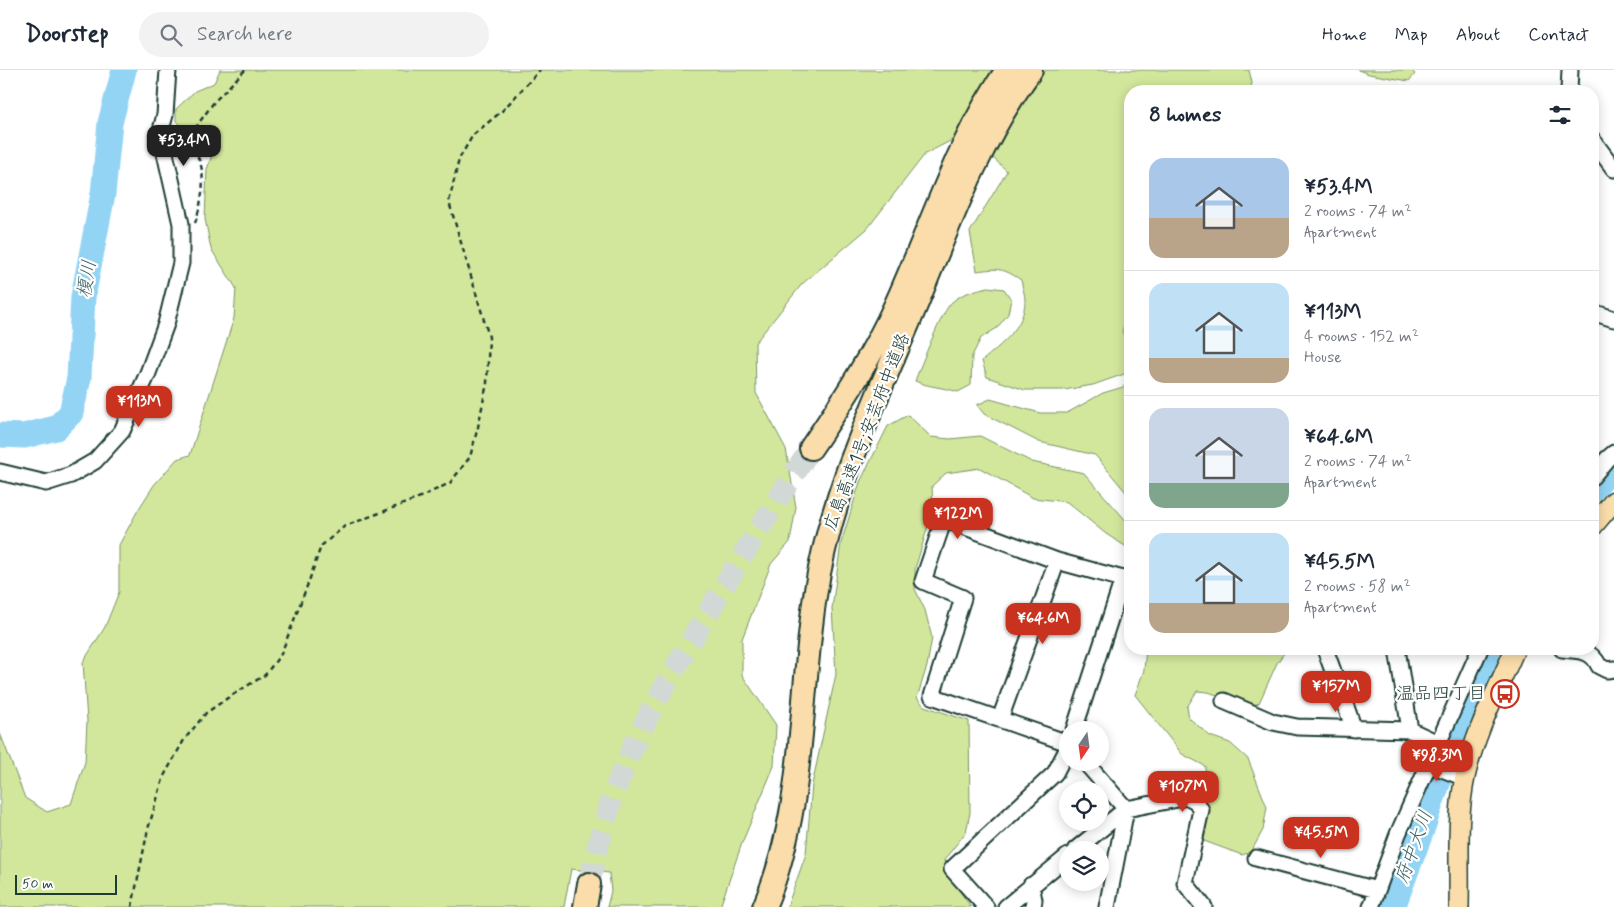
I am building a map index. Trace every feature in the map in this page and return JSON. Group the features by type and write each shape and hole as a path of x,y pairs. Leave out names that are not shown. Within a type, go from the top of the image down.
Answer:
{"highway":[{"name":"広島高速1号;安芸府中道路","path":"764,907 784,846 795,783 815,596 829,531 847,476 985,106 1006,70"},
{"name":"広島高速1号;安芸府中道路","path":"811,448 851,388 884,330 962,171 1031,70"},
{"path":"585,907 589,884"}],"main road":[{"path":"1599,519 1614,501"},
{"path":"1459,907 1460,814 1465,778 1473,747 1512,655"}],"street":[{"path":"0,472 46,483 71,474 95,462 122,431 148,373 166,324 181,263 181,224 165,153 162,126 165,115 168,70"},
{"path":"1569,85 1570,70"},
{"path":"1599,152 1614,169"},
{"path":"1599,314 1614,319"},
{"path":"1599,469 1614,453"},
{"path":"1059,740 932,696 963,598 923,581 944,519 1057,561 1123,579 1077,721"},
{"path":"1000,719 1057,561"},
{"path":"1327,655 1354,729"},
{"path":"1398,655 1410,730"},
{"path":"1371,907 1398,834 1477,655"},
{"path":"1592,655 1599,666 1608,670 1614,669"},
{"path":"1224,701 1273,722 1297,727 1410,730 1438,743"},
{"path":"1428,764 1465,778"},
{"path":"986,907 952,869 1055,773 1059,765"},
{"path":"1093,771 1126,809"},
{"path":"1086,841 1126,809 1188,797 1196,801 1201,810 1185,883 1204,907"},
{"path":"1107,907 1126,809"},
{"path":"1256,858 1378,890"},
{"path":"1006,907 1059,863"},
{"path":"1031,885 1034,900 1033,907"}],"path":[{"path":"193,230 204,178 200,161 190,144 198,124 214,102 245,70"},
{"path":"132,907 148,829 164,776 184,740 206,713 265,675 281,654 310,581 320,546 345,526 414,500 450,483 470,457 487,384 489,337 450,202 459,159 473,135 502,111 540,70"}],"green space":[{"path":"220,70 993,70 977,95 956,138 925,154 867,229 802,284 755,343 756,393 786,449 796,507 790,542 771,564 742,639 742,675 776,725 774,766 742,843 720,907 607,907 611,891 609,873 571,869 564,907 0,907 0,733 25,798 47,812 71,804 85,762 87,721 83,662 105,627 119,592 119,545 154,485 177,459 190,455 234,318 236,288 211,249 205,219 207,169 211,158 208,147 176,121 176,109 195,91 214,83"},
{"path":"1046,70 1249,70 1252,83 1252,85 1124,85 1124,325 1122,332 1124,336 1124,374 1093,385 1064,390 1025,390 987,377 982,361 1011,335 1021,319 1025,295 1021,280 1009,273 990,269 977,271 970,232 1007,171 992,157 1023,101"},
{"path":"1358,70 1411,70 1415,74 1409,81 1369,74"},
{"path":"988,287 1004,289 1011,299 1008,314 997,328 981,338 972,356 971,385 958,392 915,381 932,339 948,307 960,296"},
{"path":"1124,387 1124,490 1095,455 1039,442 984,414 977,405 990,399 1040,413 1067,413 1103,393"},
{"path":"908,415 931,437 950,439 980,436 1032,462 1084,473 1124,518 1124,545 1106,534 1067,502 1033,498 980,468 946,473 932,486 933,509 915,569 915,589 925,610 932,638 927,666 917,698 924,706 969,721 970,813 966,832 944,860 946,872 971,907 787,907 806,854 812,785 836,674 832,608 841,543 860,482 888,426"},
{"path":"1145,655 1283,655 1277,663 1259,703 1251,706 1208,692 1197,691 1187,707 1189,718 1210,736 1230,743 1248,759 1267,807 1263,830 1251,852 1242,855 1204,841 1207,819 1205,766 1182,754 1135,695 1144,670"}],"waterway":[{"name":"榎川","path":"0,435 24,436 56,428 71,413 79,378 83,297 103,194 110,123 124,70"},
{"name":"府中大川","path":"1599,482 1614,465"},
{"name":"府中大川","path":"1393,907 1453,740 1490,655"}],"tunnel":[{"path":"589,884 611,802 628,758 645,723 720,592 811,448"}],"place":[{"name":"温品四丁目","path":"1505,694"}]}
